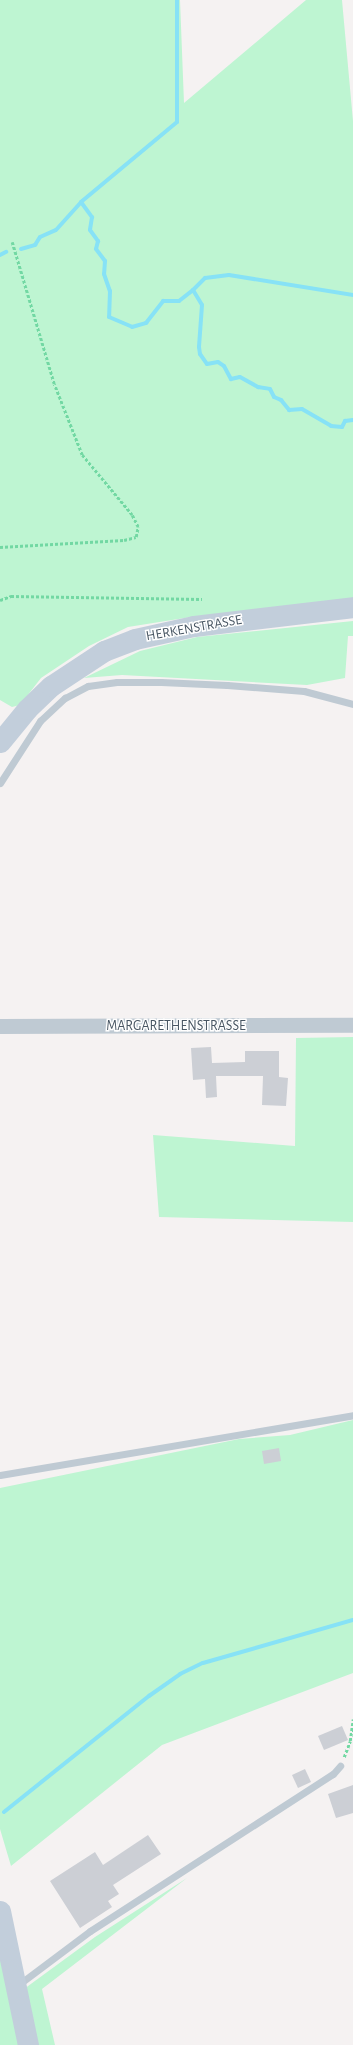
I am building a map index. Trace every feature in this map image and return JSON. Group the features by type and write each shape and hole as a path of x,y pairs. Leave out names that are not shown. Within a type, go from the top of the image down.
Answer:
{"main road":[{"name":"HERKENSTRASSE","path":"0,742 27,709 51,686 78,666 135,639 194,626 353,607"},
{"path":"0,1911 28,2045"}],"street":[{"name":"MARGARETHENSTRASSE","path":"0,1026 353,1025"}],"lane":[{"path":"0,783 40,721 64,698 88,686 117,682 227,685 304,691 353,704"},
{"path":"0,1475 353,1415"},
{"path":"16,1987 90,1931 333,1774 340,1766"}],"path":[{"path":"0,547 124,540 136,537 138,527 132,515 82,456 54,384 12,242"},
{"path":"0,600 11,596 202,599"},
{"path":"340,1766 350,1740 353,1719"}],"green space":[{"path":"0,0 180,0 184,103 306,0 342,0 353,121 353,599 191,617 128,627 89,646 41,678 20,705 12,707 0,700"},
{"path":"353,621 353,636 348,636 345,678 307,685 122,675 84,678 140,651 197,637"},
{"path":"353,1037 353,1222 159,1217 153,1135 295,1146 296,1038"},
{"path":"353,1420 353,1673 162,1745 11,1866 0,1829 0,1488 239,1439 290,1435"},
{"path":"187,1878 42,1989 55,2045 36,2045 24,1989 95,1937"},
{"path":"0,1950 19,2045 0,2045"}],"building":[{"path":"211,1047 212,1063 245,1062 245,1051 279,1051 279,1077 288,1078 286,1106 262,1105 263,1076 216,1076 217,1097 206,1098 205,1079 193,1080 191,1048"},
{"path":"279,1448 281,1461 264,1464 262,1451"},
{"path":"342,1726 348,1740 324,1750 318,1736"},
{"path":"305,1769 311,1782 298,1788 292,1775"},
{"path":"353,1785 353,1813 336,1818 328,1794"},
{"path":"148,1835 161,1854 113,1885 119,1894 108,1901 112,1907 80,1928 50,1881 95,1852 103,1865"}],"waterway":[{"path":"81,202 177,122 177,0"},
{"path":"21,249 35,245 40,237 56,230 81,202 92,217 90,230 98,241 96,249 105,261 104,274 110,291 109,317 132,327 146,323 163,301 179,301 193,290 202,305 199,347 200,354 207,364 218,362 224,366 231,379 240,377 258,387 270,389 274,397 281,400 289,410 302,409 331,426 342,427 345,421 353,420"},
{"path":"0,255 6,252"},
{"path":"193,290 205,278 229,275 353,295"},
{"path":"4,1812 149,1696 180,1674 203,1663 353,1620"}]}
